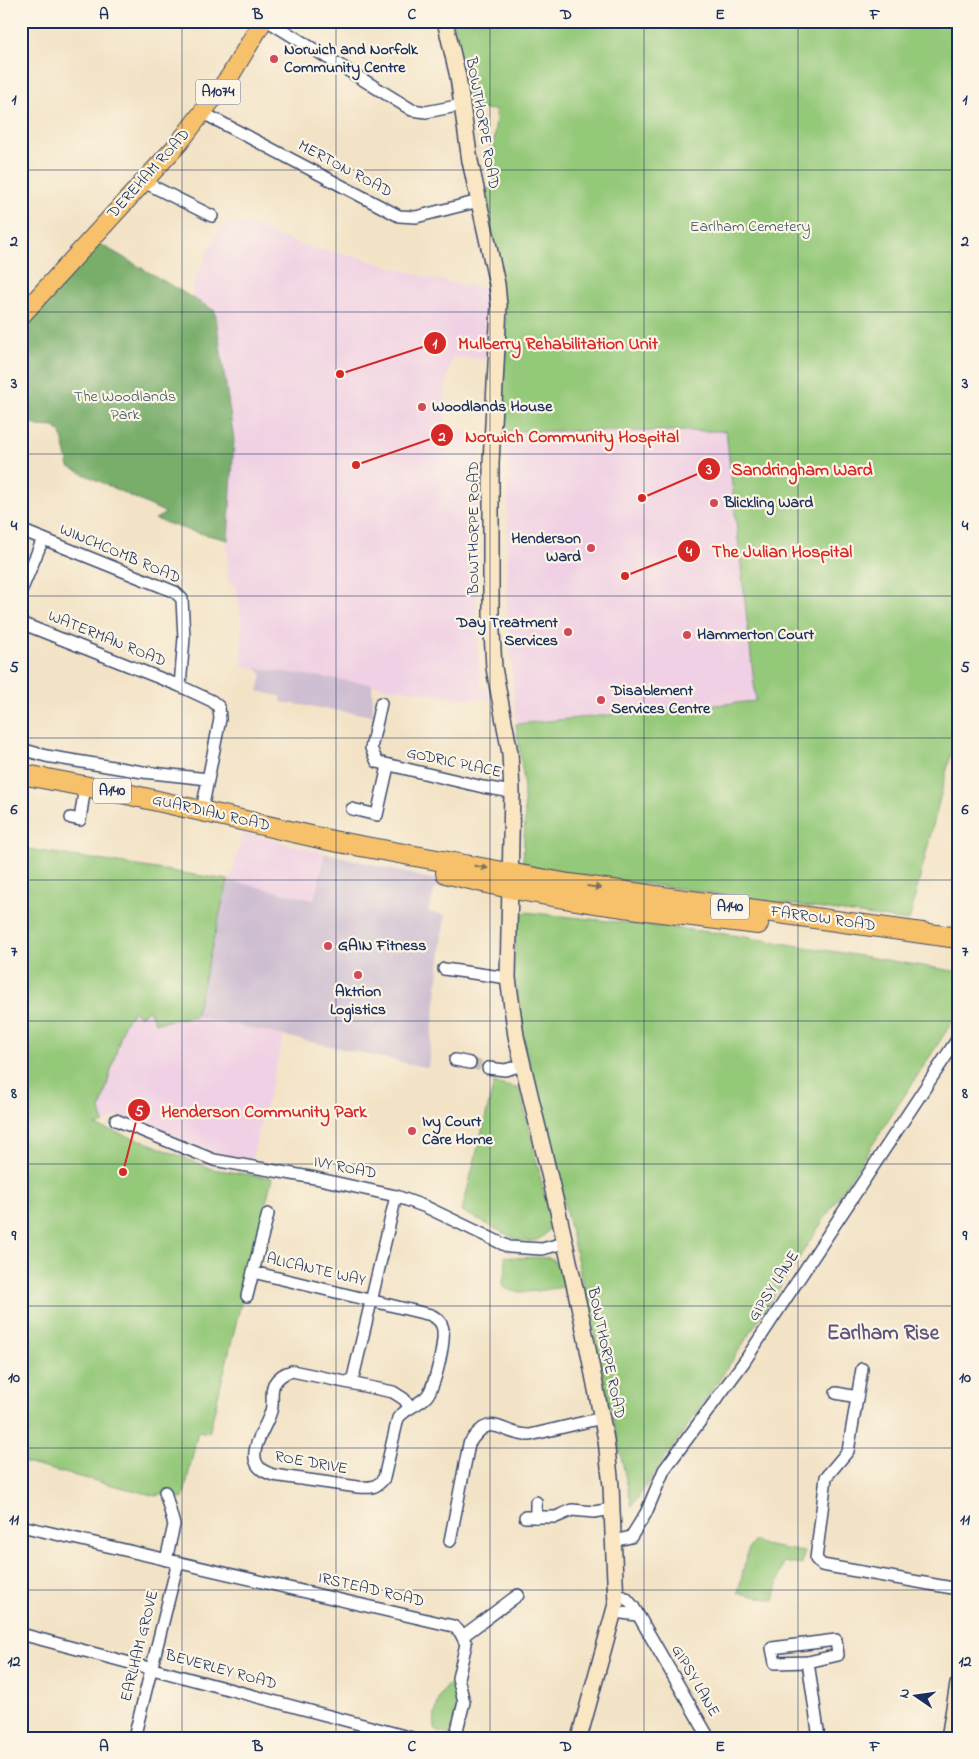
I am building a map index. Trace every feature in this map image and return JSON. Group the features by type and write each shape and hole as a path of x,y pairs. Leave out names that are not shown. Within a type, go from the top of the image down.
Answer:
{"highway":[{"name":"GUARDIAN ROAD","path":"21,774 202,810 510,881"},
{"name":"FARROW ROAD","path":"510,881 569,884 958,938"},
{"name":"FARROW ROAD","path":"510,881 676,915 798,929 958,951"}],"main road":[{"name":"DEREHAM ROAD","path":"21,316 175,149 230,76 263,21"}],"street":[{"path":"268,21 412,110 426,112 462,105"},
{"name":"BOWTHORPE ROAD","path":"445,21 479,202 497,284 499,306 491,462 492,644 510,753 512,792 508,978 516,1036 564,1243 602,1418 609,1463 616,1594 615,1612 579,1738"},
{"name":"MERTON ROAD","path":"203,113 399,216 416,216 479,202"},
{"path":"144,182 212,216"},
{"name":"WINCHCOMB ROAD","path":"21,530 175,592 182,599 184,638 180,686"},
{"path":"21,591 43,539"},
{"name":"WATERMAN ROAD","path":"21,623 180,686"},
{"path":"180,686 212,701 219,708 220,719 202,810"},
{"name":"GODRIC PLACE","path":"381,703 371,748 377,762 489,789 512,792"},
{"name":"GUARDIAN ROAD","path":"21,750 143,772 208,779"},
{"name":"GODRIC PLACE","path":"352,809 377,815 388,766"},
{"path":"81,820 86,786"},
{"path":"444,969 508,978"},
{"name":"GIPSY LANE","path":"613,1541 631,1537 646,1513 664,1470 744,1362 958,1038"},
{"path":"455,1060 470,1063"},
{"path":"488,1068 505,1070 524,1065"},
{"name":"IVY ROAD","path":"116,1120 214,1160 315,1178 396,1196 426,1207 509,1247 536,1249 564,1243"},
{"path":"352,1382 396,1196"},
{"name":"ALICANTE WAY","path":"247,1296 268,1214"},
{"name":"ALICANTE WAY","path":"253,1272 431,1315 442,1325 444,1339 432,1388 427,1396 410,1408"},
{"path":"862,1369 848,1451 826,1477 816,1559 822,1565 958,1589"},
{"name":"ROE DRIVE","path":"292,1371 352,1382 393,1392 404,1399 410,1408 398,1418 384,1478 379,1484 372,1488 274,1475 261,1470 256,1461 255,1451 272,1409 272,1389 280,1376 292,1371"},
{"path":"836,1393 857,1397"},
{"path":"450,1541 461,1515 469,1444 477,1431 487,1426 497,1426 521,1435 530,1435 602,1418"},
{"path":"165,1492 174,1525 166,1560"},
{"path":"536,1502 531,1517 556,1517 572,1510 594,1512 612,1509"},
{"name":"IRSTEAD ROAD","path":"21,1526 446,1624 457,1629 463,1636"},
{"name":"EARLHAM GROVE","path":"134,1738 178,1562"},
{"name":"GIPSY LANE","path":"616,1594 626,1598 637,1614 709,1738"},
{"path":"455,1738 464,1702 458,1678 465,1652 463,1636 518,1595"},
{"path":"615,1612 637,1614"},
{"name":"BEVERLEY ROAD","path":"21,1634 412,1738"},
{"path":"836,1640 838,1655 808,1662 775,1663 772,1648 836,1640"},
{"path":"808,1662 819,1738"},
{"path":"948,1738 958,1684"}],"shaded area":[{"path":"229,223 249,225 307,247 354,256 433,279 488,289 489,312 486,359 452,357 445,387 445,423 481,436 476,546 478,655 481,685 499,700 461,698 242,666 241,615 236,588 228,582 227,532 234,440 215,311 192,299 193,284 219,227"},
{"path":"500,431 726,431 756,702 516,724 507,601 508,464"},
{"path":"255,668 372,684 373,716 281,702 282,697 258,691 262,674"},
{"path":"243,833 325,853 315,900 230,881"},
{"path":"325,853 456,885 435,889 428,912 445,915 428,1068 195,1016 228,880 314,900"},
{"path":"149,1010 155,1023 195,1016 284,1036 251,1161 215,1152 118,1116 104,1123 100,1110 124,1024 134,1011"}],"green space":[{"name":"Earlham Cemetery","path":"453,21 958,21 958,726 909,921 531,868 523,862 525,819 523,775 516,724 756,701 726,431 500,431 506,316 484,189 492,188 496,110 471,108"},
{"name":"The Woodlands Park","path":"92,239 215,311 234,440 228,540 187,530 155,519 166,513 69,467 61,433 54,427 38,426 21,419 21,322"},
{"path":"21,848 228,880 195,1016 155,1023 149,1010 139,1016 134,1011 124,1024 100,1110 104,1123 96,1126 143,1141 212,1169 272,1178 209,1433 198,1431 183,1499 162,1493 156,1496 21,1462 21,1372 29,1344 21,1330"},
{"path":"525,912 719,933 954,971 958,974 958,1013 728,1367 632,1506 572,1236 525,1048 514,974 516,923"},
{"path":"494,1083 520,1089 551,1223 546,1233 539,1239 519,1241 462,1211"},
{"path":"505,1256 553,1259 561,1272 565,1287 531,1292 507,1289 502,1285 506,1271"},
{"path":"755,1540 763,1545 804,1552 802,1565 783,1562 774,1600 738,1593 748,1550"},
{"path":"449,1684 452,1685 458,1704 450,1735 436,1731 435,1726 435,1714 439,1699"}],"tunnel":[{"path":"470,1063 488,1068"}],"place":[{"name":"Norwich and Norfolk Community Centre","path":"274,59"},
{"name":"Mulberry Rehabilitation Unit","path":"340,374"},
{"name":"Woodlands House","path":"422,407"},
{"name":"Norwich Community Hospital","path":"356,465"},
{"name":"Sandringham Ward","path":"642,498"},
{"name":"Blickling Ward","path":"714,503"},
{"name":"Henderson Ward","path":"591,548"},
{"name":"The Julian Hospital","path":"625,576"},
{"name":"Day Treatment Services","path":"568,632"},
{"name":"Hammerton Court","path":"687,635"},
{"name":"Disablement Services Centre","path":"601,700"},
{"name":"GAIN Fitness","path":"328,946"},
{"name":"Aktrion Logistics","path":"358,975"},
{"name":"Ivy Court Care Home","path":"412,1131"},
{"name":"Henderson Community Park","path":"123,1172"}],"district":[{"name":"Earlham Rise","path":"883,1334"}]}
